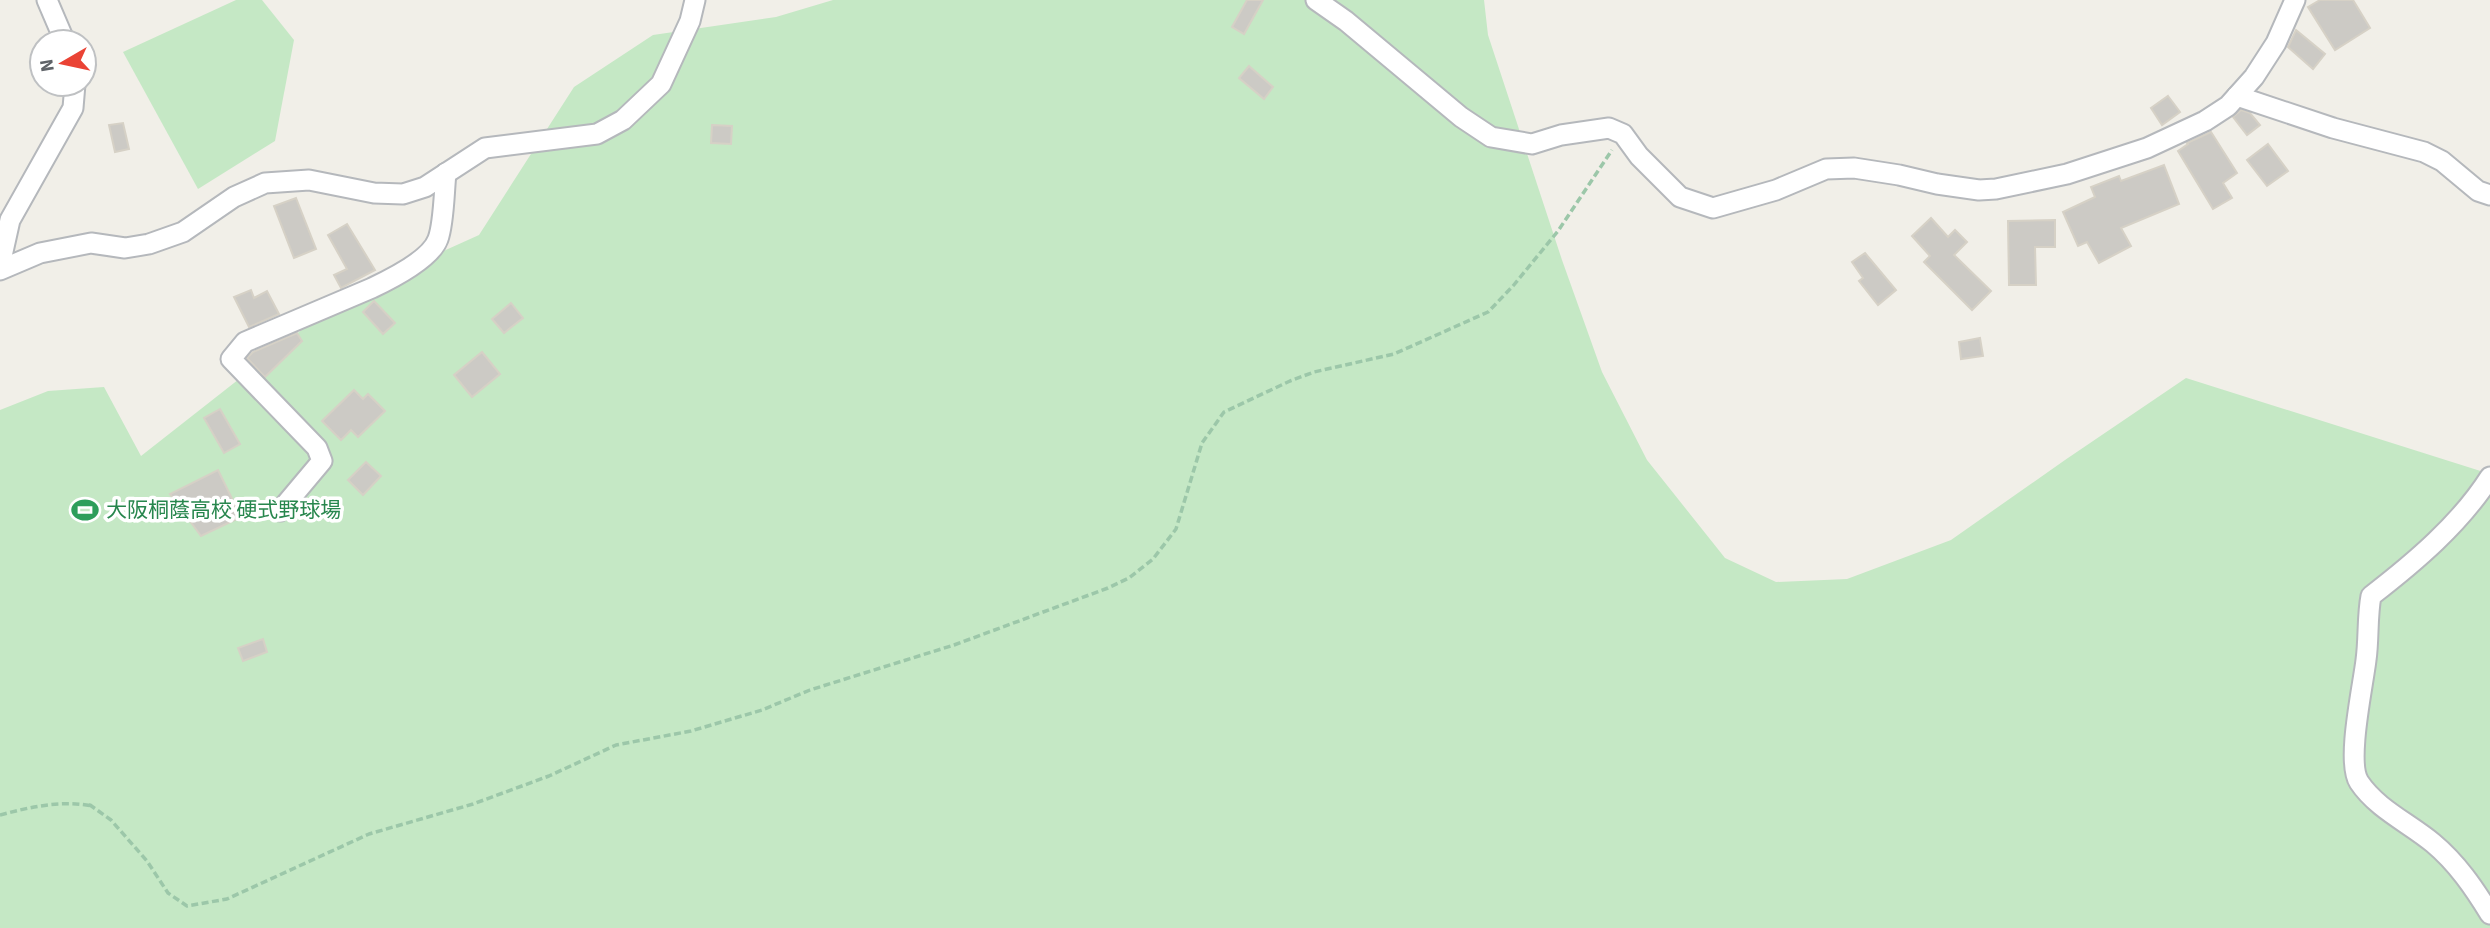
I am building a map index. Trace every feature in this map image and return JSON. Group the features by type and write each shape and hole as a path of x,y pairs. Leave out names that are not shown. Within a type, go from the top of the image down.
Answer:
{"street":[{"path":"47,0 59,28"},
{"path":"0,267 40,253 91,243 125,248 149,244 183,232 234,197 265,183 309,180 374,193 404,194 425,187 485,148 597,134 623,120 661,84 690,21 695,0"},
{"path":"1316,0 1461,117 1491,137 1532,144 1561,135 1609,128 1623,134 1639,156 1680,197 1713,208 1776,190 1826,169 1854,168 1937,184 1979,190 1996,189 2067,174 2147,148 2205,121 2228,106 2254,78 2276,43 2295,0"},
{"path":"2236,96 2333,128 2424,152 2442,161 2478,191 2490,195"},
{"path":"0,267 10,220 74,108 74,98"},
{"path":"280,511 323,461 317,448 230,359 245,342 372,288 428,254 438,240 446,173"},
{"path":"2490,477 2446,531 2371,596 2367,617 2367,657 2353,755 2357,780 2378,802 2442,851 2465,875 2490,914"}],"path":[{"path":"0,815 29,807 72,802 92,806 90,804 111,820 147,861 168,893 187,906 227,899 369,834 473,804 524,786 616,745 691,732 762,710 1108,589 1129,578 1153,559 1176,529 1202,443 1224,412 1314,372 1394,354 1488,312 1558,231 1623,134"}],"green space":[{"path":"236,0 262,0 294,40 275,141 198,189 123,52"},
{"path":"833,0 1484,0 1488,35 1602,372 1647,460 1725,558 1776,582 1847,579 1951,540 2186,378 2490,474 2490,928 0,928 0,410 48,391 104,387 141,456 346,295 479,235 574,87 653,35 776,17"}],"building":[{"path":"1247,0 1263,0 1244,34 1232,27"},
{"path":"2320,0 2353,0 2370,28 2335,50 2308,7"},
{"path":"2296,30 2325,54 2313,69 2288,47"},
{"path":"1249,66 1273,87 1264,99 1239,78"},
{"path":"2168,96 2180,112 2162,125 2151,108"},
{"path":"2241,110 2250,113 2260,125 2247,135 2233,117"},
{"path":"123,123 129,149 115,152 109,125"},
{"path":"712,125 732,126 731,144 711,143"},
{"path":"2211,132 2237,173 2223,183 2232,198 2213,209 2178,151 2187,143"},
{"path":"2268,144 2288,171 2267,186 2247,160"},
{"path":"2164,165 2179,204 2121,228 2131,246 2099,263 2087,242 2078,246 2063,212 2095,197 2091,187 2119,176 2121,181"},
{"path":"296,198 316,249 294,258 274,206"},
{"path":"1931,218 1948,237 1955,230 1967,242 1954,255 1991,291 1972,310 1924,262 1930,256 1912,236"},
{"path":"2055,220 2055,247 2035,247 2036,285 2009,285 2008,221"},
{"path":"347,224 375,270 341,288 334,275 347,269 328,235"},
{"path":"1865,253 1896,290 1878,305 1859,281 1863,278 1852,262"},
{"path":"251,290 254,298 267,291 279,314 249,327 234,297"},
{"path":"374,301 395,323 383,334 363,312"},
{"path":"511,303 523,318 504,333 492,319"},
{"path":"297,333 302,341 265,377 247,358 253,352"},
{"path":"1980,338 1983,356 1961,359 1959,342"},
{"path":"482,352 500,374 472,397 454,375"},
{"path":"354,390 363,399 368,394 385,411 358,437 351,430 341,440 322,421"},
{"path":"220,409 240,444 224,453 204,418"},
{"path":"366,462 381,476 363,495 348,480"},
{"path":"218,470 241,517 201,536 170,494"},
{"path":"263,639 267,652 243,661 238,648"}],"place":[{"name":"大阪桐蔭高校 硬式野球場","path":"85,510"}]}
